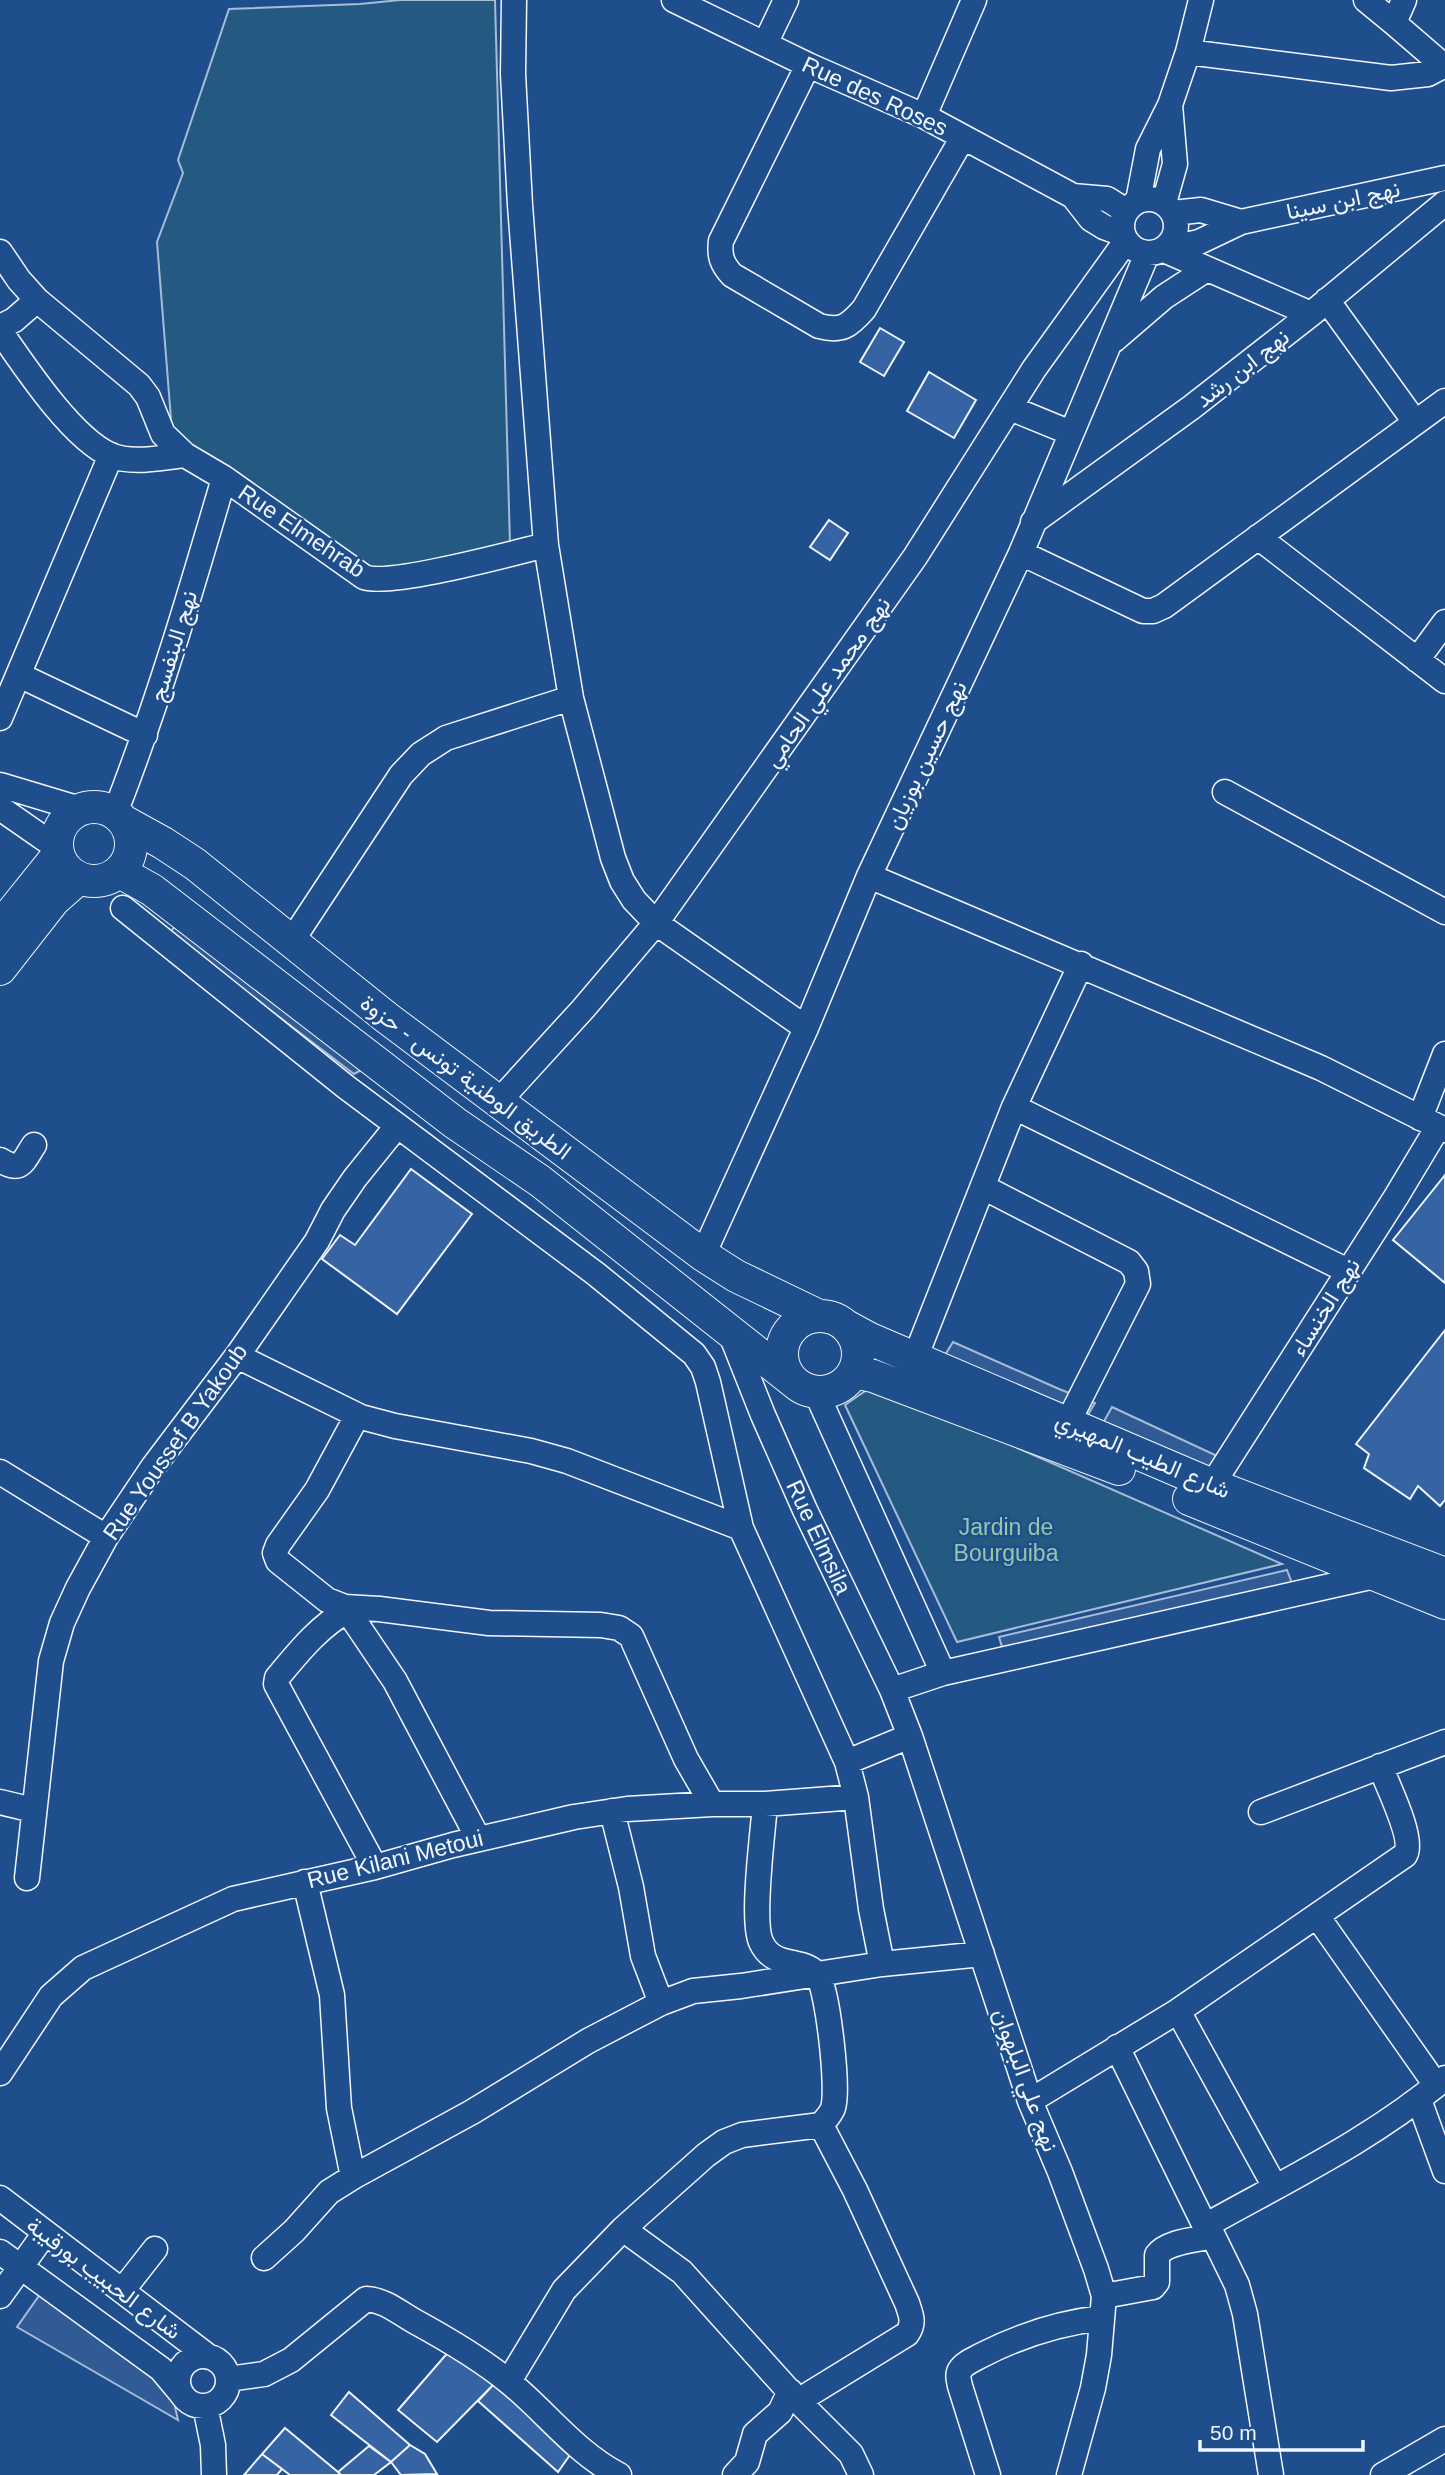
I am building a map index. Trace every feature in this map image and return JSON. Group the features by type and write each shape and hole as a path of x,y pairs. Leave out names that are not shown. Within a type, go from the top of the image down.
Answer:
{"main road":[{"path":"0,927 57,851 59,830 64,821 80,809 92,806 120,817 130,833 129,857 120,872 96,881 79,878 70,873 57,851"},
{"name":"الطريق الوطنية تونس - حزوة","path":"120,817 195,864 387,1018 703,1255 736,1276 832,1321"},
{"name":"الطريق الوطنية تونس - حزوة","path":"120,872 152,890 455,1123 540,1181 730,1332 805,1387"},
{"path":"0,970 54,900 79,878"},
{"path":"832,1321 851,1332 858,1347 854,1372 842,1385 825,1392 805,1387 783,1363 784,1341 798,1324 832,1321"},
{"name":"شارع الطيب المهيري","path":"832,1321 1212,1485 1445,1574"},
{"name":"شارع الطيب المهيري","path":"854,1372 873,1376 1101,1461 1445,1603"}],"street":[{"path":"514,0 513,74 520,205 546,545 570,698 613,858 622,881 634,900 656,923 806,1028"},
{"name":"Rue des Roses","path":"674,0 808,65 924,116 1073,195 1107,199 1128,222"},
{"path":"765,44 786,0"},
{"path":"924,116 974,0"},
{"path":"1201,0 1188,52 1170,105 1148,149 1128,222 1139,252 1160,249 1319,307 1415,422"},
{"path":"1188,52 1391,78 1428,74 1445,66 1366,0"},
{"path":"1394,23 1404,0"},
{"path":"808,65 721,241 719,253 732,275 818,326 834,330 850,324 864,309 963,136"},
{"path":"1160,249 1176,235 1177,223 1169,208 1175,164 1170,105"},
{"name":"نهج ابن سينا","path":"1160,249 1199,242 1241,222 1445,178"},
{"path":"1128,222 1147,199 1169,208"},
{"name":"نهج ابن رشد","path":"1032,523 1192,407 1445,204"},
{"name":"نهج ابن سينا","path":"1169,208 1201,210 1241,222"},
{"name":"نهج محمد علي الحامي","path":"499,1101 583,1009 656,923 915,557 1128,222"},
{"name":"نهج حسين بوزيان","path":"703,1255 806,1028 869,876 1021,553 1110,343 1160,249"},
{"name":"Rue Elmehrab","path":"0,252 37,300 139,385 148,397 163,434 185,455 224,478 369,579 401,577 546,545"},
{"path":"1110,343 1164,297 1207,268"},
{"path":"37,300 0,329 50,401 87,438 111,455 128,459 159,459 185,455"},
{"path":"1021,553 1143,611 1153,611 1164,606 1445,401"},
{"path":"1010,408 1071,433"},
{"path":"0,718 111,455"},
{"name":"نهج البنفسج","path":"120,817 224,478"},
{"path":"1258,537 1445,681"},
{"path":"1417,660 1445,622"},
{"path":"19,675 145,735"},
{"path":"290,942 401,775 421,754 446,738 570,698"},
{"path":"0,785 80,809"},
{"path":"1225,792 1445,912"},
{"path":"0,808 57,851"},
{"path":"869,876 1321,1068 1434,1125"},
{"path":"123,908 397,1126 596,1274 694,1354 703,1367 708,1382 741,1528 847,1762 856,1797 871,1909 882,1965"},
{"path":"915,1358 1014,1107 1081,964"},
{"name":"نهج الخنساء","path":"1212,1485 1348,1271 1434,1125 1445,1055"},
{"path":"1014,1107 1348,1271"},
{"name":"Rue Youssef B Yakoub","path":"27,1878 51,1661 62,1623 106,1537 153,1467 237,1356 317,1241 333,1210 355,1178 397,1126"},
{"path":"0,1160 11,1167 21,1165 34,1145"},
{"path":"984,1187 1129,1262 1136,1270 1138,1284 1068,1424"},
{"name":"Rue Elmsila","path":"730,1332 800,1498 892,1690"},
{"path":"237,1356 358,1416 395,1426 531,1451 566,1461 741,1528"},
{"path":"805,1387 943,1674"},
{"path":"358,1416 317,1490 278,1545 275,1553 278,1561 327,1600 346,1609 379,1609 489,1623 619,1628 631,1636 686,1759 712,1804"},
{"path":"0,1472 106,1537"},
{"path":"892,1690 943,1674 1379,1575"},
{"path":"346,1609 395,1681 478,1839"},
{"path":"346,1609 312,1639 277,1678 276,1684 375,1867"},
{"name":"نهج علي البلهوان","path":"892,1690 910,1735 1030,2101 1096,2269 1103,2307 1099,2355 1093,2388 1069,2475"},
{"path":"847,1762 910,1735"},
{"path":"1261,1812 1445,1742"},
{"path":"1030,2101 1178,2011 1394,1864 1408,1850 1407,1835 1380,1766"},
{"name":"Rue Kilani Metoui","path":"0,2073 51,1996 83,1968 233,1899 375,1867 517,1829 612,1811 856,1797"},
{"path":"0,1802 33,1810"},
{"path":"509,2381 564,2290 623,2229 706,2155 724,2142 742,2135 821,2125 833,2109 835,2087 822,1986 817,1975 808,1967 787,1964 773,1957 761,1942 757,1925 765,1804"},
{"path":"612,1811 631,1887 643,1956 661,2003"},
{"path":"305,1882 332,1995 339,2108 353,2177"},
{"path":"1317,1916 1433,2087 1445,2171"},
{"path":"264,2258 294,2231 329,2192 472,2112 588,2041 661,2003 693,1992 882,1965 982,1954"},
{"path":"1178,2011 1275,2188"},
{"path":"1117,2047 1237,2285 1245,2314 1271,2475"},
{"path":"988,2475 960,2386 960,2370 1022,2336 1064,2323 1153,2287 1157,2282 1159,2251 1209,2231 1275,2188 1367,2134 1433,2087"},
{"path":"735,2475 747,2462 755,2434 794,2396 907,2334 912,2327 907,2302 855,2190 821,2125"},
{"name":"شارع الحبيب بورقيبة","path":"0,2198 209,2357"},
{"path":"623,2229 682,2272 851,2455 861,2475"},
{"path":"0,2295 10,2260 46,2233"},
{"path":"122,2291 155,2249"},
{"name":"شارع الحبيب بورقيبة","path":"10,2260 161,2369 181,2393"},
{"path":"228,2379 264,2374 291,2360 366,2299 380,2300 459,2346 509,2381 598,2464 619,2475"},
{"path":"209,2357 222,2365 228,2379 224,2394 213,2404 205,2406 191,2403 181,2393 178,2377 186,2363 193,2358 209,2357"},
{"path":"205,2406 213,2445 214,2475"},
{"path":"1383,2475 1445,2438"}],"green space":[{"path":"400,0 495,0 510,545 396,568 365,567 172,432 157,242 183,173 178,160 229,9"},
{"name":"Jardin de Bourguiba","path":"874,1385 1282,1564 957,1642 845,1405"}],"shaded area":[{"path":"184,916 374,1063 354,1074 169,933"},
{"path":"953,1342 1095,1403 1086,1418 940,1363"},
{"path":"1112,1407 1230,1462 1224,1474 1103,1423"},
{"path":"1287,1570 1293,1586 1003,1650 999,1637"},
{"path":"41,2293 171,2389 178,2420 17,2327"}],"building":[{"path":"880,328 904,342 884,376 860,362"},
{"path":"929,372 976,400 954,438 907,411"},
{"path":"829,520 848,533 830,560 810,547"},
{"path":"411,1169 472,1214 397,1314 322,1259 340,1235 355,1245"},
{"path":"1445,1175 1445,1283 1393,1240"},
{"path":"1445,1330 1445,1500 1440,1506 1418,1486 1410,1499 1364,1468 1369,1454 1356,1444"},
{"path":"450,2350 494,2384 437,2442 398,2410"},
{"path":"494,2384 572,2452 558,2472 478,2401"},
{"path":"349,2392 410,2445 391,2462 331,2415"},
{"path":"285,2428 341,2475 290,2475 262,2454"},
{"path":"410,2445 425,2454 437,2474 401,2475 391,2462"},
{"path":"369,2446 391,2462 374,2475 341,2475 338,2472"},
{"path":"262,2454 282,2469 277,2475 244,2475"}]}
